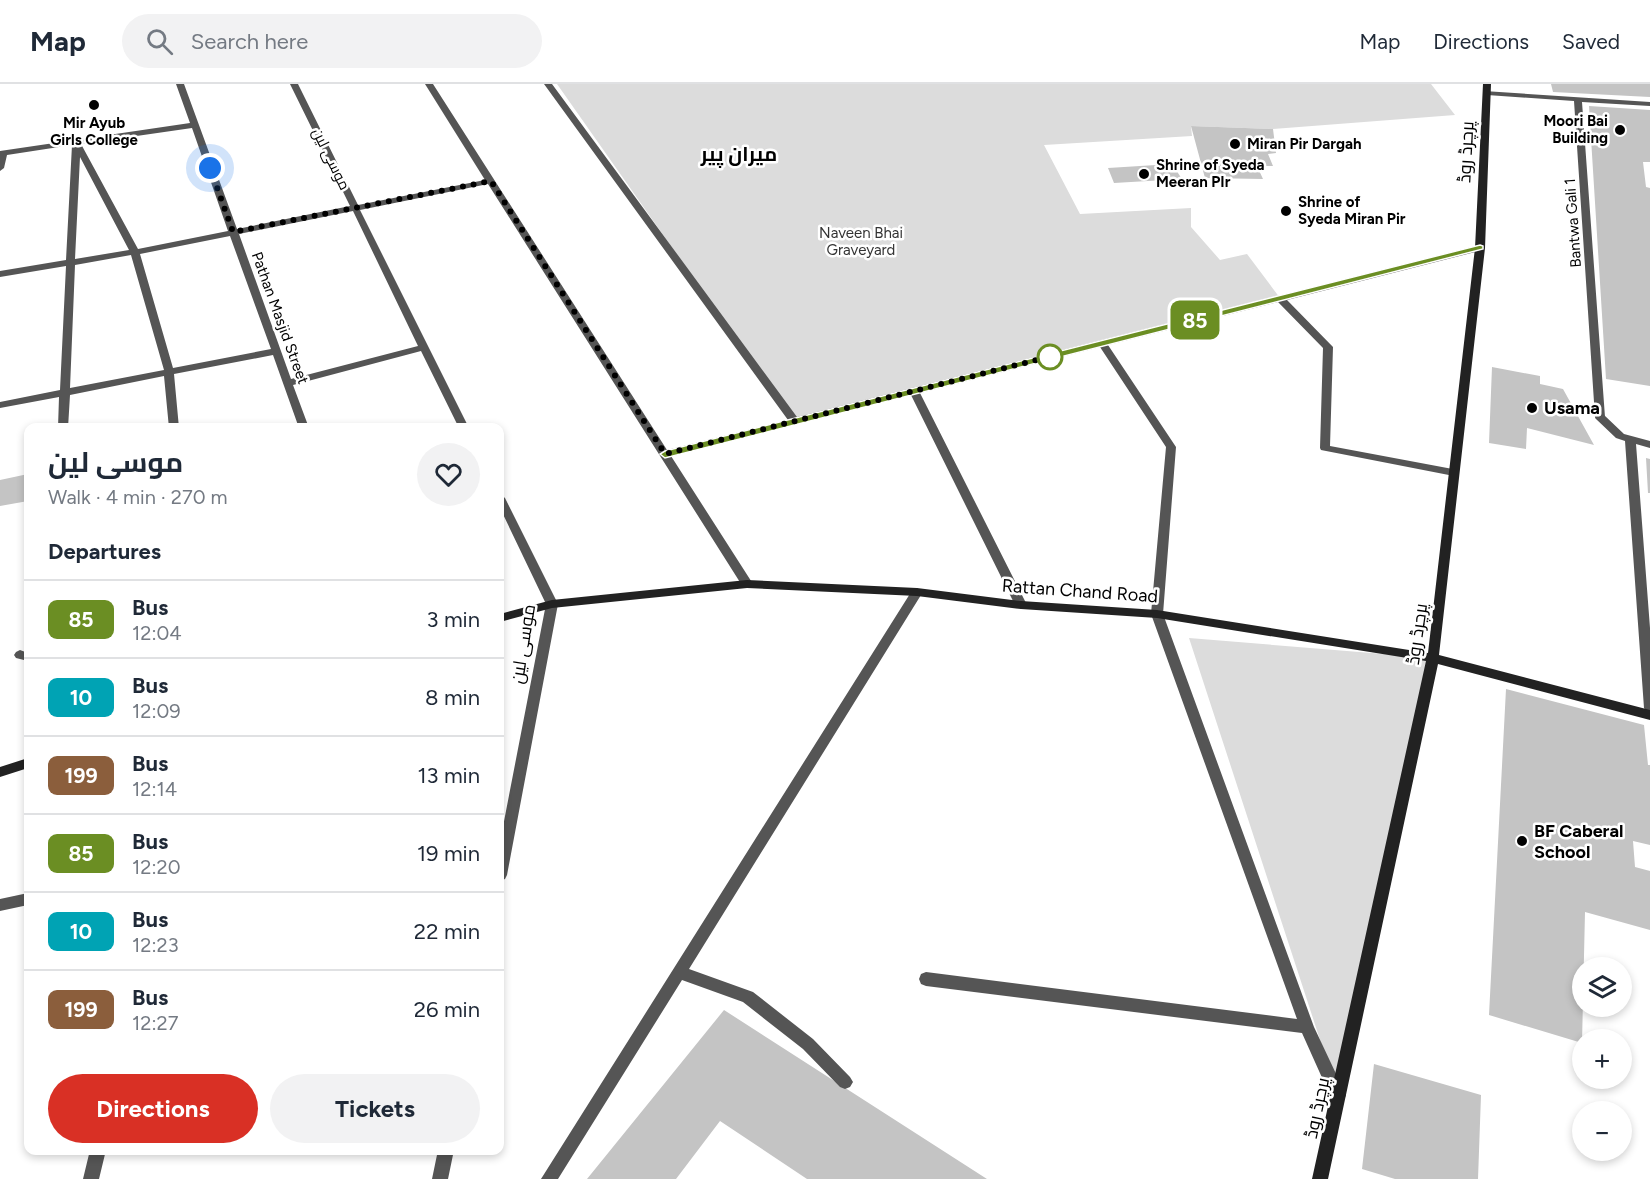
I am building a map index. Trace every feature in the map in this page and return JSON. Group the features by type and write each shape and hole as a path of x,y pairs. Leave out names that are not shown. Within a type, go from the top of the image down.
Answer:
{"street":[{"name":"Pathan Masjid Street","path":"180,84 302,423"},
{"name":"موسی لین","path":"294,84 462,423"},
{"path":"429,84 747,584"},
{"path":"548,84 794,422"},
{"path":"1487,88 1578,99 1650,104"},
{"name":"پرچرڈ روڈ","path":"1320,1179 1433,658 1480,248 1487,88"},
{"name":"Bantwa Gali 1","path":"1578,99 1600,417 1620,436 1630,441"},
{"path":"0,168 1,153 195,125"},
{"path":"76,143 135,252 169,371 174,423"},
{"path":"63,423 76,143"},
{"path":"0,274 135,252 491,181"},
{"path":"665,454 1480,248"},
{"path":"1280,298 1328,347 1325,448 1454,472"},
{"path":"1102,343 1171,447 1157,614 1307,1027 1338,1095"},
{"path":"288,383 424,346"},
{"path":"0,405 276,351"},
{"path":"914,391 1021,606"},
{"path":"1650,445 1630,441 1650,708"},
{"name":"موسی لین","path":"504,506 552,604 504,854"},
{"name":"Rattan Chand Road","path":"504,617 552,604 747,584 917,592 1021,606 1157,614 1433,658 1650,715"},
{"path":"549,1179 917,592"},
{"path":"0,772 24,764"},
{"path":"0,905 24,900"},
{"path":"679,972 748,997 808,1044 845,1082"},
{"path":"926,979 1307,1027"},
{"path":"91,1179 97,1155"},
{"path":"440,1179 445,1155"}],"green space":[{"name":"Naveen Bhai Graveyard","path":"557,84 1431,84 1455,115 1273,129 1191,126 1192,136 1044,145 1080,214 1191,208 1191,227 1220,260 1247,254 1280,298 794,421"},
{"path":"1189,638 1433,658 1338,1095"}],"building":[{"path":"1551,84 1650,84 1650,97 1553,92"},
{"path":"1589,106 1650,110 1650,162 1643,162 1646,187 1650,188 1650,386 1606,379"},
{"name":"Miran Pir Dargah","path":"1191,126 1273,129 1276,153 1268,154 1273,166 1257,166 1263,179 1205,178"},
{"name":"Shrine of Syeda Meeran PIr","path":"1172,164 1182,179 1114,183 1108,168"},
{"name":"Usama","path":"1492,367 1540,376 1540,384 1563,389 1594,445 1527,428 1526,449 1489,443"},
{"path":"1646,458 1650,459 1650,493 1648,493"},
{"path":"24,475 24,502 0,506 0,480"},
{"path":"1506,689 1644,725 1648,765 1650,765 1650,845 1633,841 1635,867 1650,871 1650,930 1585,912 1584,957 1572,957 1572,1017 1583,1017 1582,1029 1572,1029 1572,1040 1489,1015"},
{"path":"724,1010 987,1179 807,1179 720,1121 676,1179 587,1179"},
{"path":"1374,1064 1481,1095 1478,1179 1395,1179 1362,1169"}],"bus line":[{"name":"85","path":"665,454 1480,248"}],"place":[{"name":"Mir Ayub Girls College","path":"94,105"},
{"name":"Moori Bai Building","path":"1620,130"},
{"name":"Miran Pir Dargah","path":"1235,144"},
{"name":"Shrine of Syeda Meeran PIr","path":"1144,174"},
{"name":"Shrine of Syeda Miran Pir","path":"1286,211"},
{"name":"Usama","path":"1532,408"},
{"name":"BF Caberal School","path":"1522,841"}],"district":[{"name":"میران پیر","path":"739,154"}],"route":[{"path":"210,168 233,232 491,181 665,454 1060,354 1050,357"}]}
